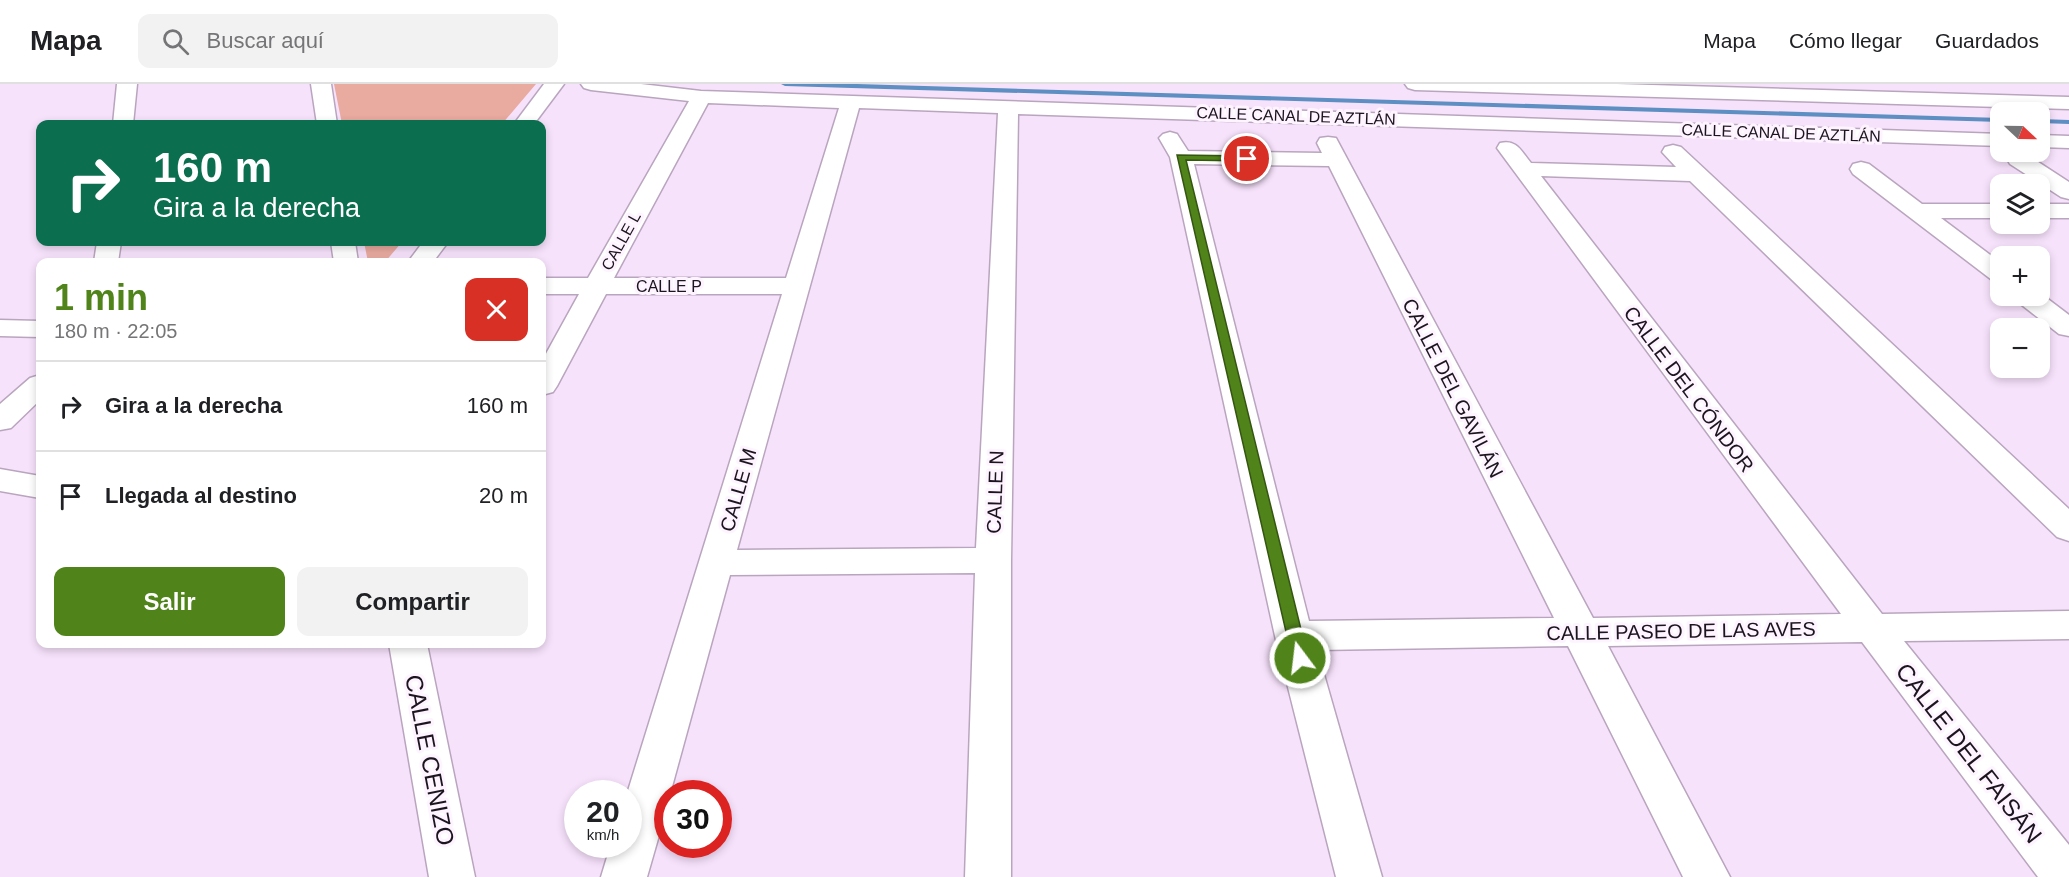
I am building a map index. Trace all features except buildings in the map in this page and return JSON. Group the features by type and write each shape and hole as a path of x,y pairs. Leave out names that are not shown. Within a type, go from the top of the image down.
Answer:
{"street":[{"path":"124,120 128,84"},
{"path":"321,84 326,120"},
{"path":"527,120 554,84"},
{"name":"CALLE CANAL DE AZTLÁN","path":"591,84 701,97 1990,140"},
{"name":"CALLE CANAL DE AZTLÁN","path":"1415,84 1731,89 1907,98 2065,91"},
{"path":"1885,84 1907,98"},
{"name":"CALLE L","path":"546,379 701,97"},
{"name":"CALLE M","path":"624,877 851,102"},
{"name":"CALLE N","path":"988,877 993,560 1008,107"},
{"path":"2050,141 2069,142"},
{"name":"CALLE DEL GAVILÁN","path":"1294,636 1175,148 1332,152 1707,877"},
{"path":"1673,152 2069,529"},
{"name":"CALLE DEL CÓNDOR","path":"1694,174 1515,159 1872,628"},
{"path":"2023,162 2069,192"},
{"path":"1861,169 1990,267"},
{"path":"1919,211 1990,211"},
{"path":"2050,211 2069,211"},
{"path":"423,258 433,246"},
{"name":"CALLE P","path":"546,286 796,286"},
{"path":"2048,306 2069,328"},
{"path":"0,328 36,329"},
{"path":"0,422 36,388"},
{"path":"0,480 36,486"},
{"path":"717,563 993,560"},
{"name":"CALLE PASEO DE LAS AVES","path":"1294,636 2069,625"},
{"name":"CALLE DEL FAISÁN","path":"1872,628 2066,877"},
{"path":"1294,636 1359,877"},
{"name":"CALLE CENIZO","path":"409,648 452,877"}],"shaded area":[{"path":"334,84 536,84 505,120 341,120"},
{"path":"365,246 399,246 388,258 367,258"}],"waterway":[{"path":"785,84 1990,120"},
{"path":"2050,121 2069,122"}],"route":[{"path":"1247,159 1180,157 1300,658"}]}
